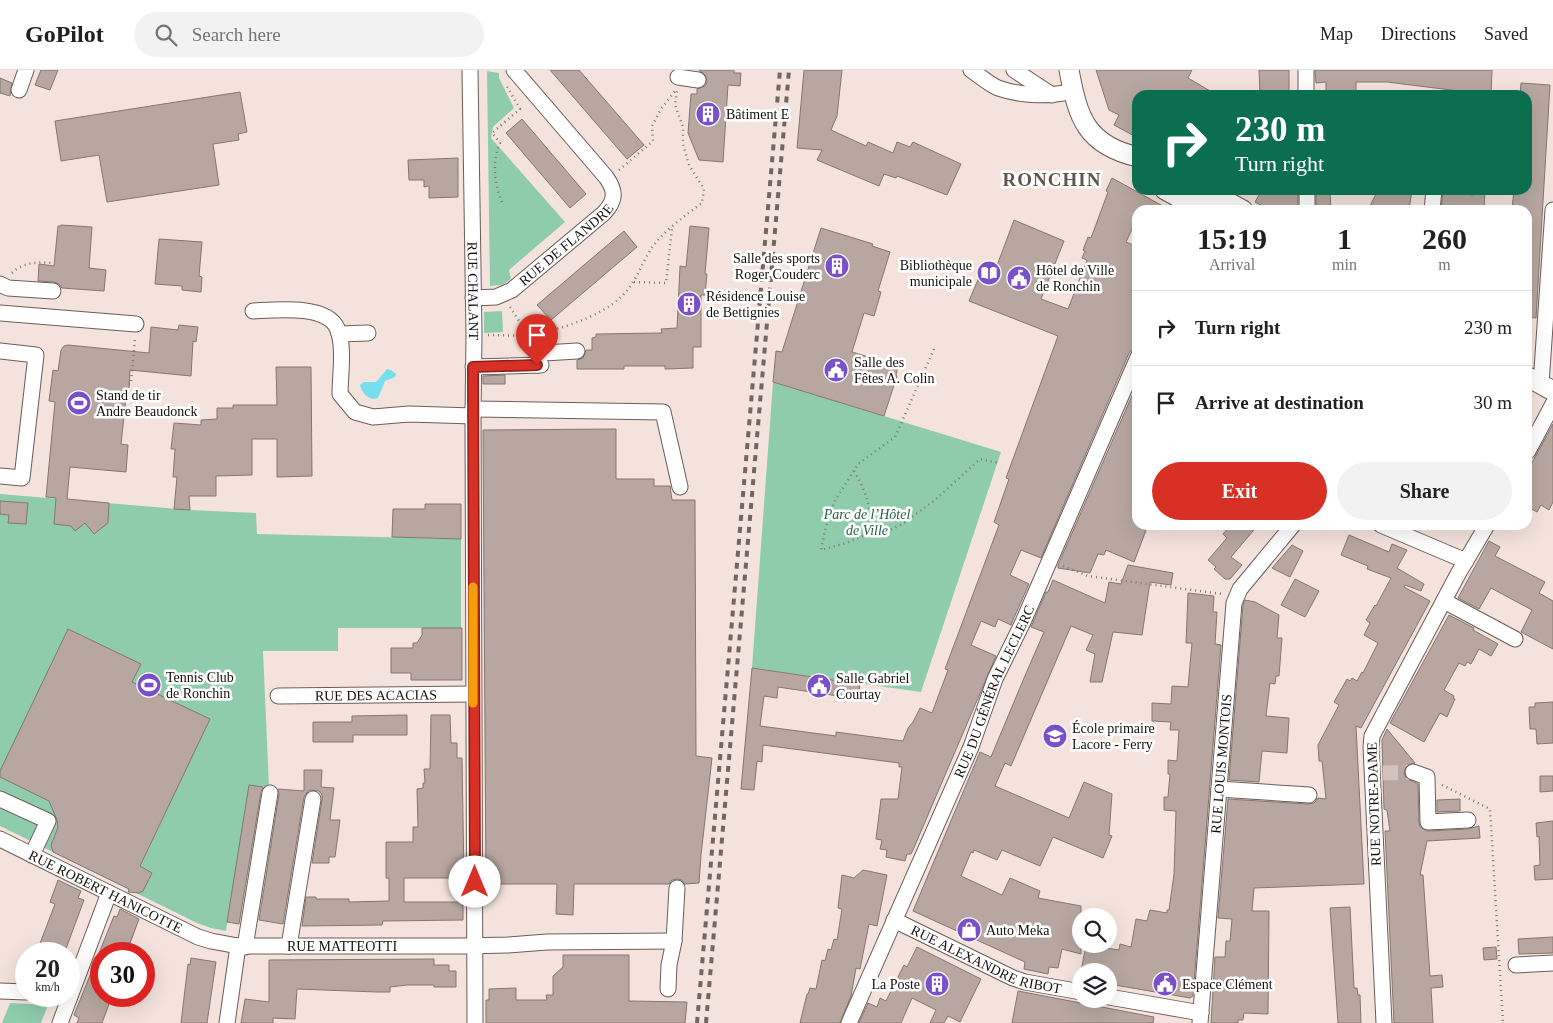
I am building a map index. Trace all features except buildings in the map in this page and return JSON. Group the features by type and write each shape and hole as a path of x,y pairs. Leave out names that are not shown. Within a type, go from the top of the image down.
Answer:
{"main road":[{"path":"1069,70 1078,109 1087,126 1098,139 1129,155"},
{"path":"1182,195 1219,205"}],"street":[{"path":"19,90 26,70"},
{"name":"RUE CHALANT","path":"470,70 474,298 473,694 475,1023"},
{"path":"971,70 996,87 1020,93 1053,95 1073,91"},
{"path":"1014,70 1053,95"},
{"path":"1306,70 1306,90"},
{"name":"RUE DE FLANDRE","path":"474,298 502,295 520,285 604,213 611,203 614,191 606,176 508,74"},
{"path":"678,78 698,80"},
{"path":"1194,195 1205,202"},
{"path":"1541,384 1553,210"},
{"path":"0,284 8,288 52,291"},
{"path":"253,310 298,310 326,316 336,327 341,342 340,394 355,412 373,417 409,414 663,412 680,487"},
{"path":"0,313 136,324"},
{"path":"338,334 368,333"},
{"path":"0,351 36,355 22,478 0,476"},
{"path":"473,367 539,365 539,358 544,353 577,351"},
{"name":"RUE DU GÉNÉRAL LECLERC","path":"848,1023 971,748 995,679 1023,622 1132,371"},
{"path":"1532,443 1553,404"},
{"path":"1236,595 1289,530"},
{"path":"1398,530 1466,561"},
{"name":"RUE NOTRE-DAME","path":"1384,1023 1378,774 1370,747 1373,732 1484,530"},
{"name":"RUE LOUIS MONTOIS","path":"1201,1018 1236,595"},
{"path":"1444,601 1515,639"},
{"name":"RUE DES ACACIAS","path":"278,696 473,694"},
{"path":"1420,775 1428,822 1468,820"},
{"path":"1219,789 1308,795"},
{"path":"227,1023 270,793"},
{"path":"0,798 48,821 32,855"},
{"path":"289,946 313,799"},
{"name":"RUE ROBERT HANICOTTE","path":"0,839 198,937 211,941"},
{"path":"668,989 669,965 674,940 677,888"},
{"path":"80,969 109,893"},
{"name":"RUE ALEXANDRE RIBOT","path":"894,920 1013,978 1072,990"},
{"name":"RUE MATTEOTTI","path":"211,941 241,947 475,946 547,942 674,940"},
{"path":"1516,965 1553,963"},
{"path":"0,992 15,992"},
{"path":"1117,999 1201,1018"},
{"path":"60,1023 66,1007"}],"path":[{"path":"502,202 498,193 495,172 496,151 500,143 492,133 520,109 508,74"},
{"path":"612,186 618,170 653,141 652,126 678,78"},
{"path":"474,335 528,335 564,327 599,312 621,298 633,282 652,247 672,226 702,203 704,189 688,165 683,144 683,127 675,105 678,78"},
{"path":"633,282 666,283 672,226"},
{"path":"0,284 15,270 26,264 37,262 52,263"},
{"path":"502,295 528,335"},
{"path":"129,384 131,384 136,324"},
{"path":"934,349 895,437 863,459 834,502 821,550 872,533 887,531 901,525 935,500 980,459 999,463"},
{"path":"854,471 871,509 872,533"},
{"path":"1050,561 1088,576 1216,594 1236,595"},
{"path":"1420,775 1490,809 1503,1023"}],"green space":[{"path":"487,71 499,73 499,78 514,108 493,127 491,138 565,222 509,270 511,279 502,285 490,286"},
{"path":"502,311 503,332 484,333 484,312"},
{"name":"Parc de l’Hôtel de Ville","path":"773,382 1001,452 921,692 752,668"},
{"name":"Tennis Club de Ronchin","path":"0,494 190,510 256,513 257,534 461,539 461,628 338,628 338,651 263,651 269,787 249,786 226,931 197,923 0,826"},
{"path":"10,1003 15,1003 15,1007 47,1007 41,1023 2,1023"}],"water":[{"path":"387,369 396,374 395,377 385,381 378,398 372,399 368,397 360,385 364,382 376,382"}],"tunnel":[{"path":"1383,773 1413,772"}],"railway":[{"path":"697,1023 780,70"},
{"path":"706,1023 789,70"}],"slow traffic":[{"path":"473,587 473,703"}],"place":[{"name":"Bâtiment E","path":"708,114"},
{"name":"Salle des sports Roger Couderc","path":"837,266"},
{"name":"Bibliothèque municipale","path":"989,273"},
{"name":"Hôtel de Ville de Ronchin","path":"1019,278"},
{"name":"Résidence Louise de Bettignies","path":"689,304"},
{"name":"Salle des Fêtes A. Colin","path":"836,370"},
{"name":"Stand de tir Andre Beaudonck","path":"79,403"},
{"name":"Tennis Club de Ronchin","path":"149,685"},
{"name":"Salle Gabriel Courtay","path":"819,686"},
{"name":"École primaire Lacore - Ferry","path":"1055,736"},
{"name":"Auto Meka","path":"969,930"},
{"name":"La Poste","path":"937,984"},
{"name":"Espace Clément","path":"1165,984"}],"district":[{"name":"RONCHIN","path":"1052,179"}],"route":[{"path":"475,882 473,367 537,365"}]}
